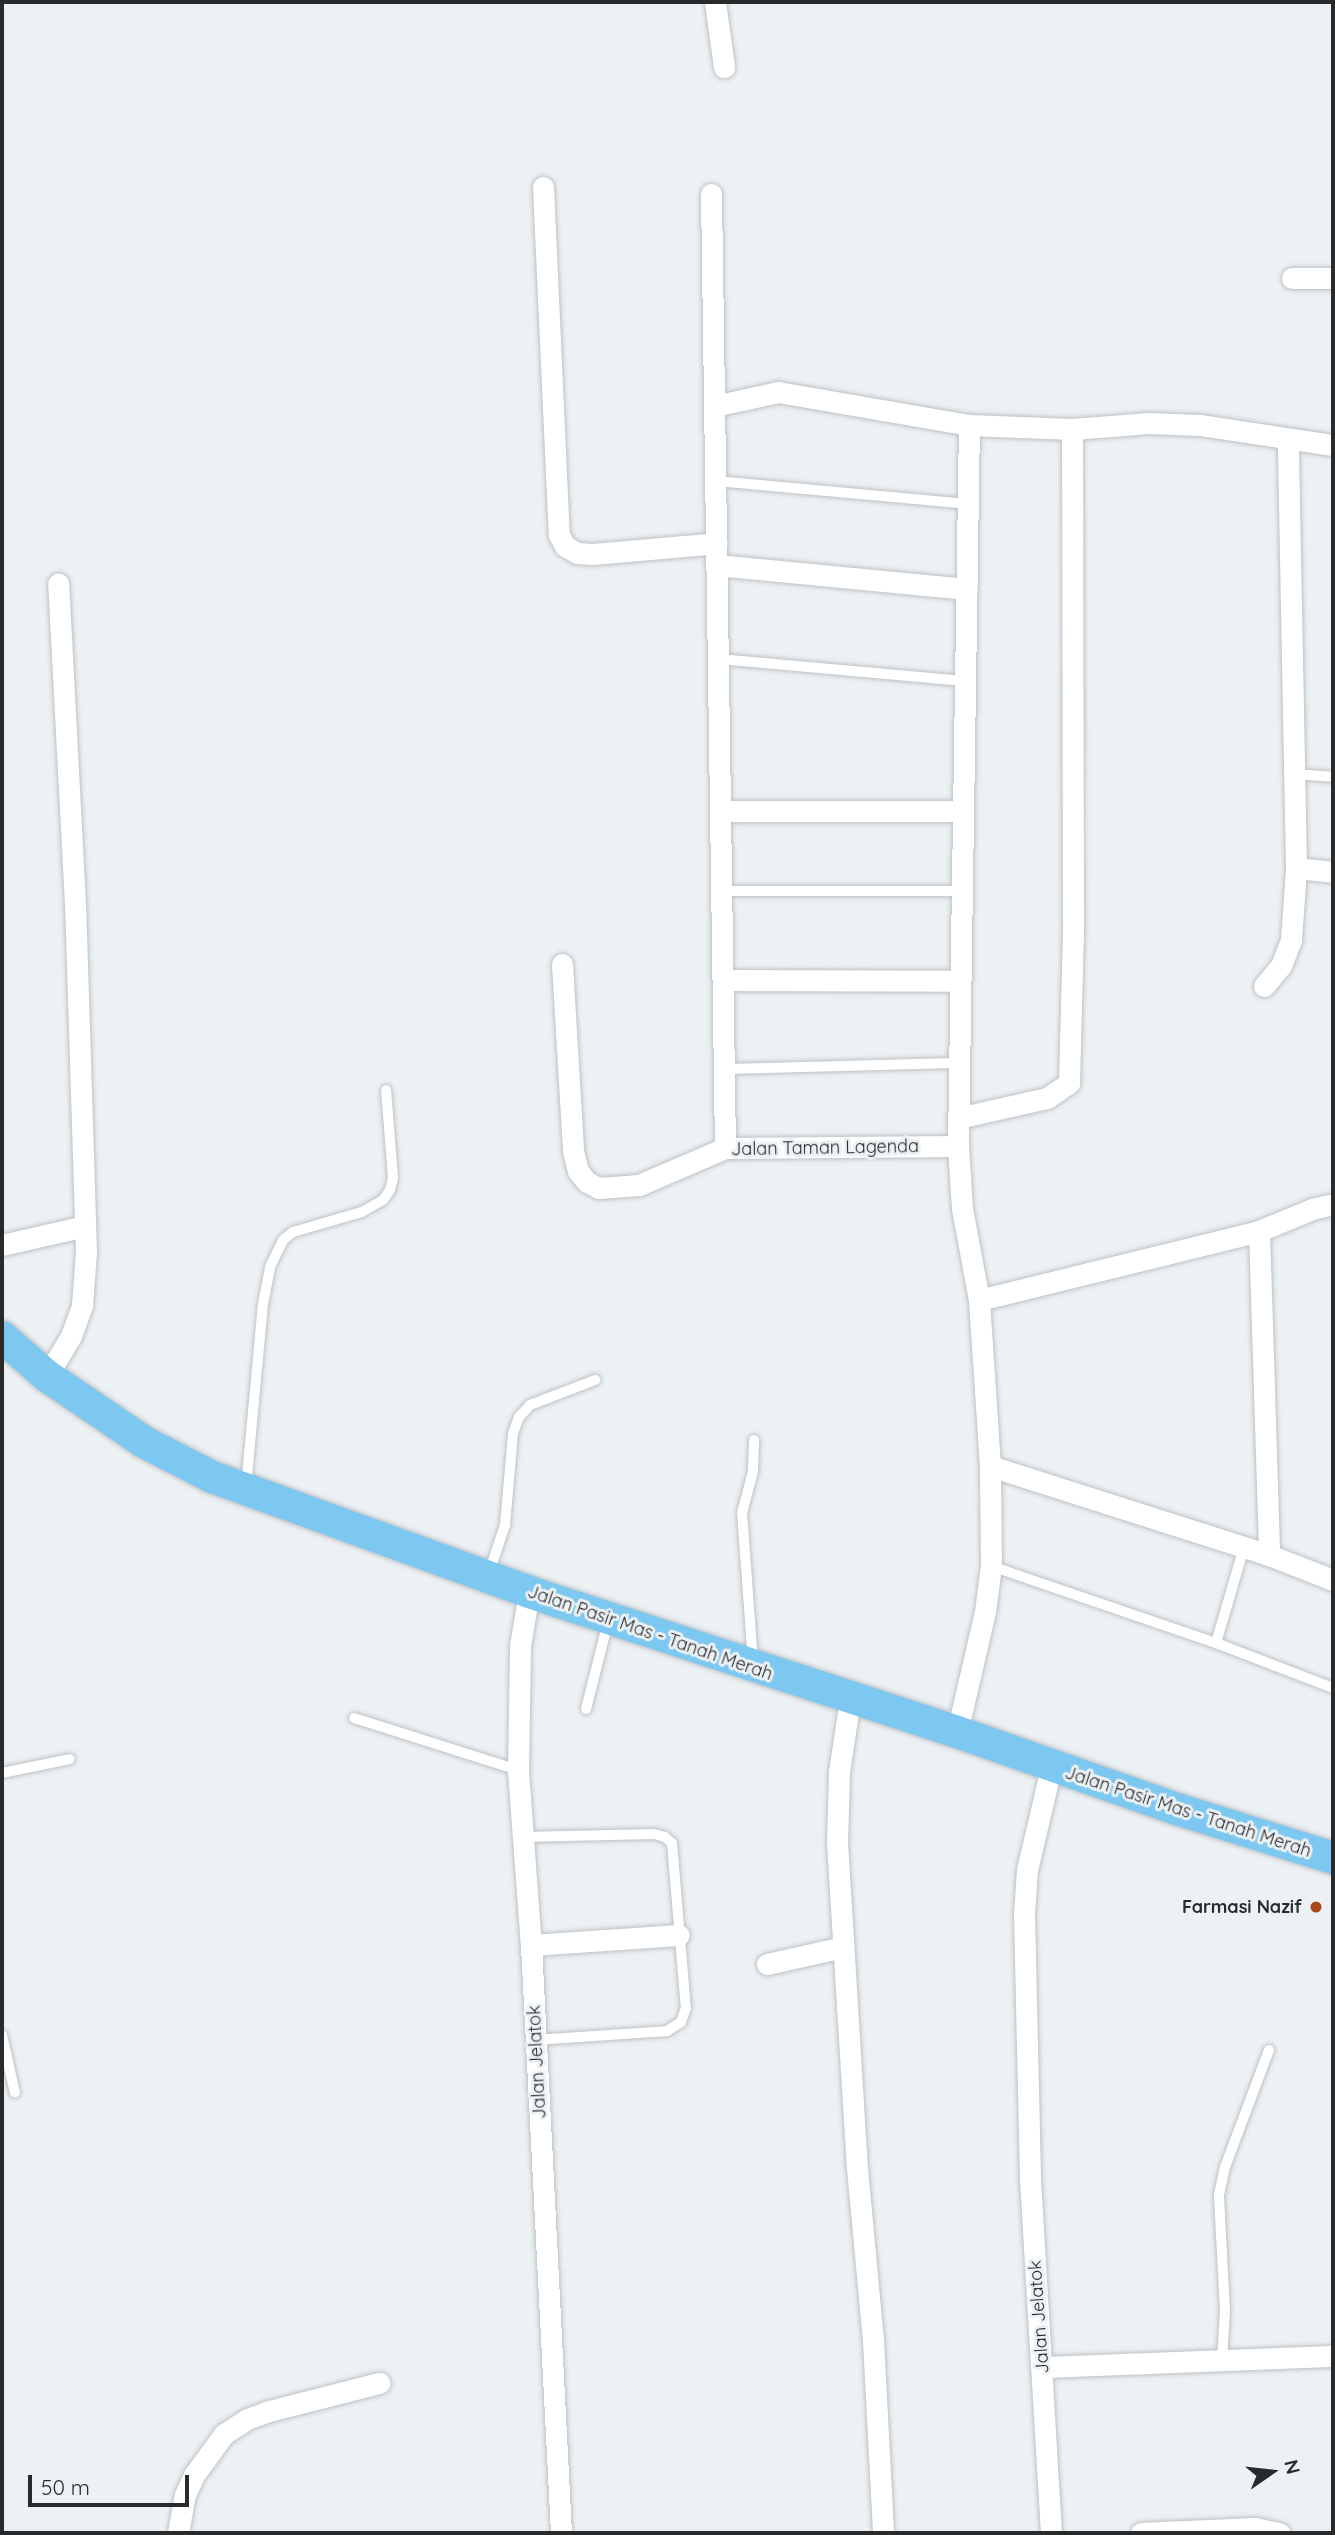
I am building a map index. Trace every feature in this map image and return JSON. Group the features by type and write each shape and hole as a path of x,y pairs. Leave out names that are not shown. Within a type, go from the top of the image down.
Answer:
{"main road":[{"name":"Jalan Pasir Mas - Tanah Merah","path":"2,1337 47,1376 144,1442 212,1477 245,1490 608,1619 957,1732 1051,1768 1333,1858"}],"street":[{"path":"715,2 724,66"},
{"path":"542,187 555,512 559,535 565,546 576,552 592,554 717,543"},
{"path":"711,194 725,1148"},
{"path":"1292,278 1333,278"},
{"path":"715,406 778,392 969,425 1072,429 1149,423 1200,425 1333,446"},
{"path":"957,1732 985,1612 991,1566 990,1466 979,1300 962,1208 958,1146 969,425"},
{"path":"958,1118 1047,1098 1069,1083 1073,933 1072,429"},
{"path":"1264,986 1281,966 1291,940 1296,868 1288,439"},
{"path":"717,565 967,589"},
{"path":"47,1376 71,1336 82,1306 85,1226 75,904 58,583"},
{"path":"720,811 963,811"},
{"path":"1296,868 1333,872"},
{"name":"Jalan Taman Lagenda","path":"562,964 573,1151 578,1171 587,1182 599,1188 639,1185 725,1148 958,1146"},
{"path":"723,980 960,981"},
{"path":"979,1300 1259,1231 1312,1209 1333,1204"},
{"path":"2,1245 85,1226"},
{"path":"1259,1231 1269,1555"},
{"path":"990,1466 1269,1555 1333,1580"},
{"name":"Jalan Jelatok","path":"529,1592 520,1646 519,1770 531,1945 561,2533"},
{"path":"850,1699 839,1772 837,1842 857,2168 873,2340 883,2533"},
{"name":"Jalan Jelatok","path":"1051,1768 1027,1870 1024,1914 1030,2178 1051,2533"},
{"path":"531,1945 679,1936"},
{"path":"767,1964 843,1947"},
{"path":"1042,2367 1333,2356"},
{"path":"178,2533 189,2485 206,2454 224,2434 247,2419 269,2410 379,2383"},
{"path":"1140,2533 1255,2528 1279,2533"}],"lane":[{"path":"716,481 968,504"},
{"path":"718,659 965,681"},
{"path":"1294,774 1333,777"},
{"path":"722,891 962,891"},
{"path":"724,1069 959,1063"},
{"path":"245,1490 263,1304 273,1259 283,1240 293,1231 362,1212 383,1200 390,1190 393,1178 386,1090"},
{"path":"487,1577 505,1525 513,1433 519,1417 530,1405 595,1380"},
{"path":"753,1667 742,1513 753,1471 754,1440"},
{"path":"1216,1643 1244,1547"},
{"path":"991,1566 1216,1643 1333,1688"},
{"path":"586,1709 608,1619"},
{"path":"354,1718 519,1770"},
{"path":"2,1773 70,1759"},
{"path":"523,1836 654,1834 665,1837 672,1843 686,2008 675,2027 667,2031 536,2040"},
{"path":"2,2035 15,2093"},
{"path":"1222,2361 1225,2311 1219,2195 1225,2167 1269,2050"}],"place":[{"name":"Farmasi Nazif","path":"1316,1907"}]}
